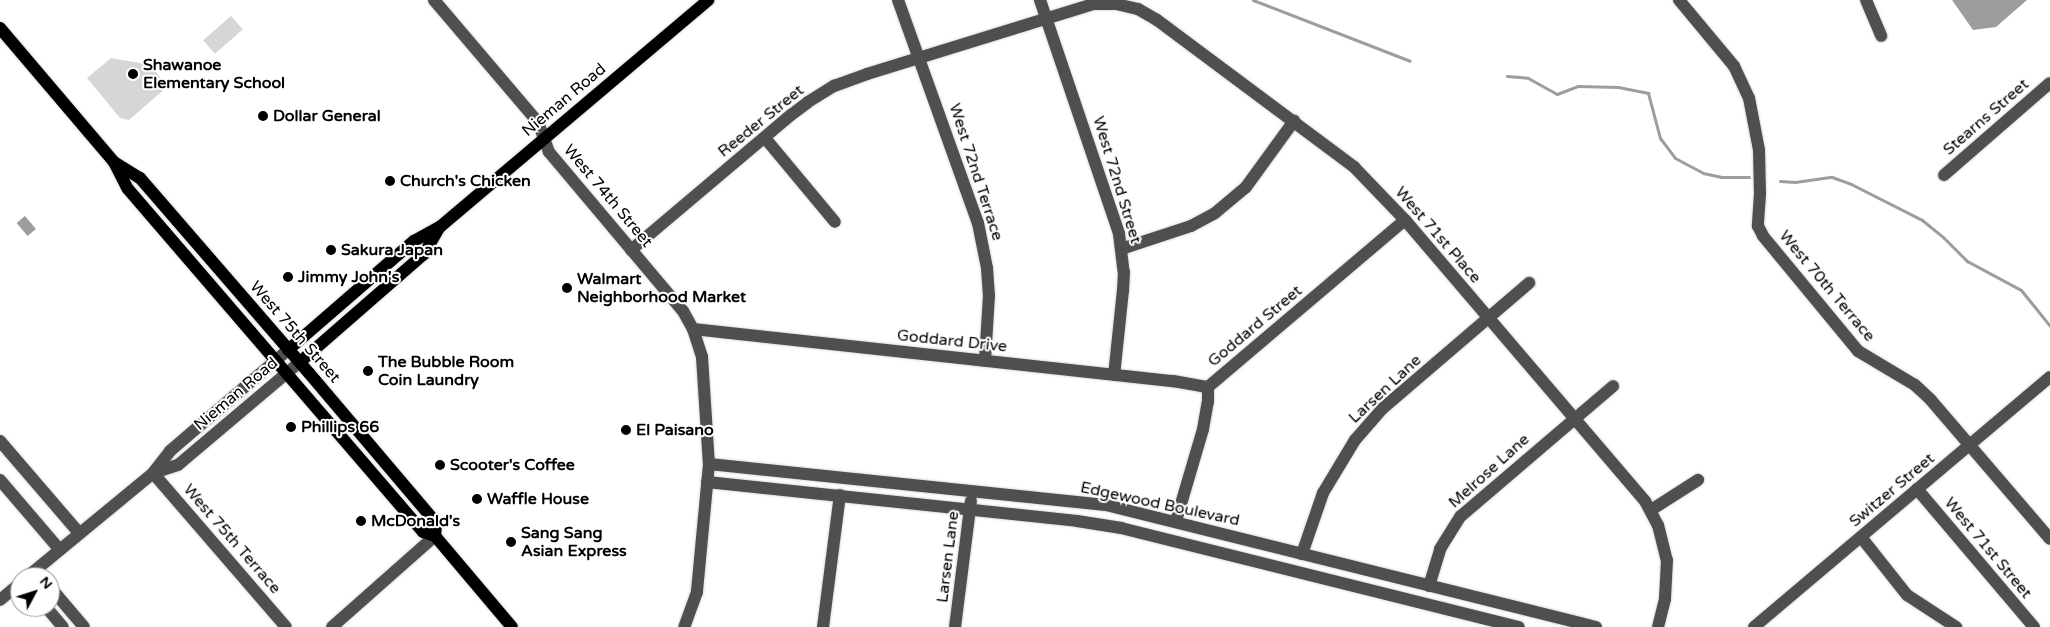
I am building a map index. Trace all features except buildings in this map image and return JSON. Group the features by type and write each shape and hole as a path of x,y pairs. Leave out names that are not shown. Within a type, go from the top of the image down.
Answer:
{"main road":[{"name":"Nieman Road","path":"288,350 414,241 441,226 708,0"},
{"name":"West 75th Street","path":"1,32 114,162 128,189 286,373 423,532 435,536 512,627"},
{"name":"West 75th Street","path":"114,162 140,178 300,362 436,523 435,536"},
{"name":"Nieman Road","path":"300,362 424,254 441,226"}],"street":[{"name":"West 74th Street","path":"434,0 538,122 549,152 683,311 693,329 702,357 709,464 697,592 684,627"},
{"name":"West 72nd Terrace","path":"898,0 973,205 984,246 989,295 985,361"},
{"name":"West 72nd Street","path":"1040,0 1119,234 1123,290 1114,375"},
{"name":"West 70th Terrace","path":"1679,0 1734,66 1749,98 1759,150 1760,194 1758,226 1763,236 1858,352 1915,385 1971,444 2050,539"},
{"path":"1866,0 1881,36"},
{"name":"West 71st Place","path":"1047,18 1104,3 1138,9 1157,20 1354,167 1405,220 1651,510 1663,541 1668,573 1665,599 1658,627"},
{"name":"Reeder Street","path":"631,250 808,102 834,86 1047,18"},
{"name":"Stearns Street","path":"1944,175 2050,83"},
{"path":"1121,249 1191,226 1215,213 1246,187 1294,122"},
{"path":"765,138 835,222"},
{"name":"Goddard Street","path":"1176,521 1203,428 1208,402 1208,387 1405,220"},
{"name":"Larsen Lane","path":"1302,554 1323,493 1339,463 1355,440 1382,409 1529,284"},
{"name":"Goddard Drive","path":"693,329 1173,381 1208,387"},
{"name":"Nieman Road","path":"43,567 60,550 153,473 170,451 288,350"},
{"name":"Nieman Road","path":"153,473 178,464 300,362"},
{"name":"Switzer Street","path":"1761,625 2050,376"},
{"name":"Melrose Lane","path":"1430,586 1440,550 1461,516 1612,386"},
{"path":"0,440 80,533"},
{"name":"Edgewood Boulevard","path":"709,464 1106,505 1596,627"},
{"name":"West 75th Terrace","path":"153,473 286,627"},
{"path":"0,480 60,550"},
{"path":"1651,510 1698,480"},
{"name":"Edgewood Boulevard","path":"707,482 1077,521 1149,534 1519,627"},
{"name":"West 71st Street","path":"1917,489 2034,627"},
{"name":"Larsen Lane","path":"955,627 972,491"},
{"path":"823,627 840,495"},
{"path":"332,627 435,536"},
{"path":"1861,537 1907,595 1956,627"},
{"path":"0,600 10,592"},
{"path":"60,599 84,627"},
{"path":"54,617 63,627"}],"shaded area":[{"path":"1952,0 2027,0 1996,27 1973,30"},
{"path":"231,16 243,30 215,54 203,40"},
{"path":"111,58 151,65 167,87 129,120 120,118 87,78"},
{"path":"25,216 36,229 28,236 17,223"}],"waterway":[{"path":"1253,0 1410,61"},
{"path":"1507,76 1528,78 1557,94 1578,86 1618,87 1648,93 1660,138 1675,158 1703,173 1722,177 1749,177"},
{"path":"1780,181 1795,182 1832,177 1851,184 1922,220 1944,238 1967,261 2021,290 2050,326"}],"place":[{"name":"Shawanoe Elementary School","path":"133,74"},
{"name":"Dollar General","path":"263,116"},
{"name":"Church's Chicken","path":"390,181"},
{"name":"Sakura Japan","path":"331,250"},
{"name":"Jimmy John's","path":"288,277"},
{"name":"Walmart Neighborhood Market","path":"567,288"},
{"name":"The Bubble Room Coin Laundry","path":"368,371"},
{"name":"Phillips 66","path":"291,427"},
{"name":"El Paisano","path":"626,430"},
{"name":"Scooter's Coffee","path":"440,465"},
{"name":"Waffle House","path":"477,499"},
{"name":"McDonald's","path":"361,521"},
{"name":"Sang Sang Asian Express","path":"511,542"}]}
